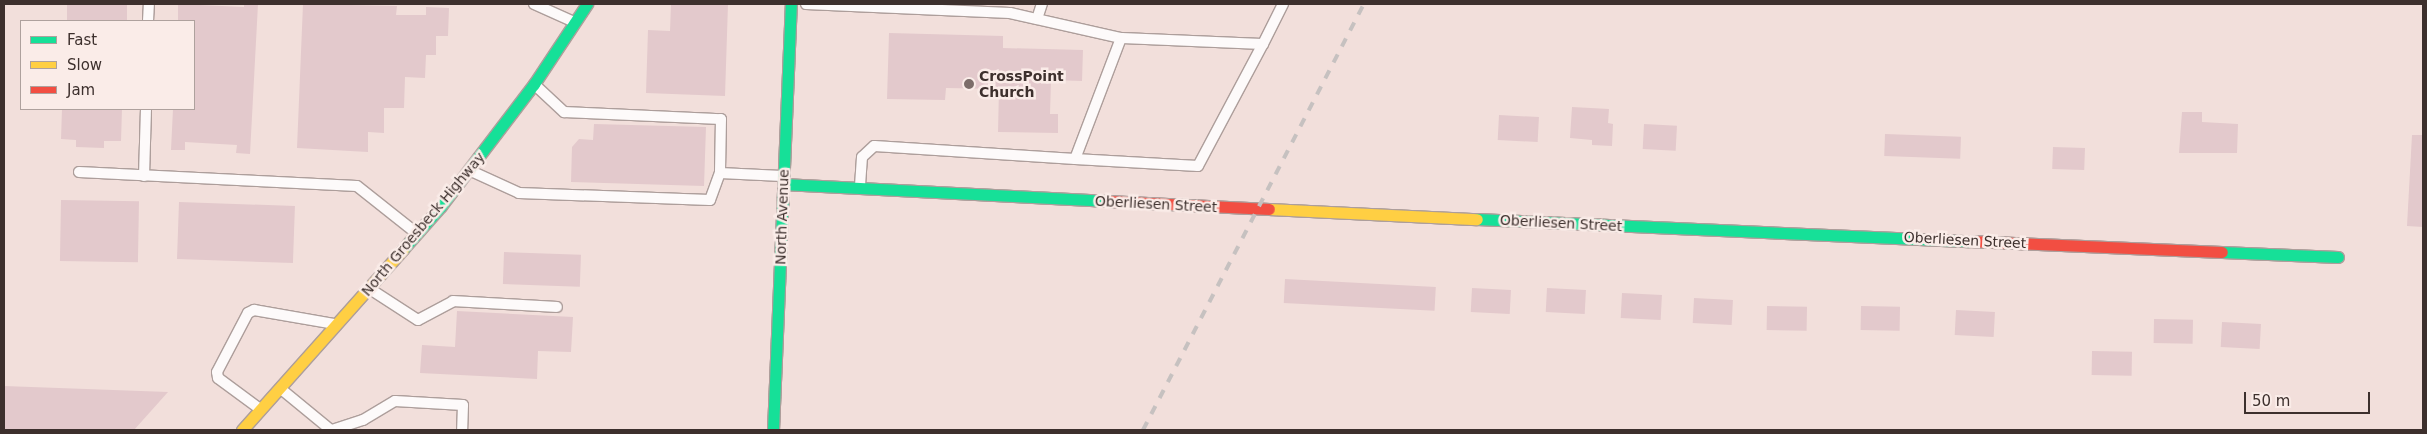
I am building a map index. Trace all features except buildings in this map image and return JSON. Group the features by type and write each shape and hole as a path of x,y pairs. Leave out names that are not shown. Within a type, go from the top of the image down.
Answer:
{"street":[{"name":"North Groesbeck Highway","path":"242,430 370,289 470,170 534,84 587,4"},
{"name":"North Avenue","path":"774,430 783,180 792,4"},
{"name":"Oberliesen Street","path":"783,180 860,188 1258,209 2338,257"}],"lane":[{"path":"148,20 149,4"},
{"path":"534,4 575,23"},
{"path":"806,4 1010,13 1121,38 1263,44"},
{"path":"1037,19 1042,4"},
{"path":"860,188 862,157 874,146 1198,166 1283,4"},
{"path":"1075,159 1121,38"},
{"path":"470,170 520,193 710,200 720,173 721,118 564,112 534,84"},
{"path":"144,176 146,110"},
{"path":"79,172 357,186 418,234"},
{"path":"720,173 783,180"},
{"path":"370,289 418,320 453,301 558,307"},
{"path":"261,410 218,378 217,372 248,313 254,310 338,324"},
{"path":"280,388 331,430 363,420 395,401 462,405 462,430"}],"railway":[{"path":"1143,430 1364,4"}],"traffic: fast":[{"path":"403,249 441,206 534,84 587,4"},
{"path":"773,430 791,4"},
{"path":"783,184 1108,201"},
{"path":"1477,219 1969,241"},
{"path":"2222,252 2338,257"}],"traffic: slow":[{"path":"1269,209 1477,219"},
{"path":"242,430 403,249"}],"traffic: jam":[{"path":"1108,201 1269,209"},
{"path":"1969,241 2222,252"}],"place":[{"name":"CrossPoint Church","path":"969,84"}]}
